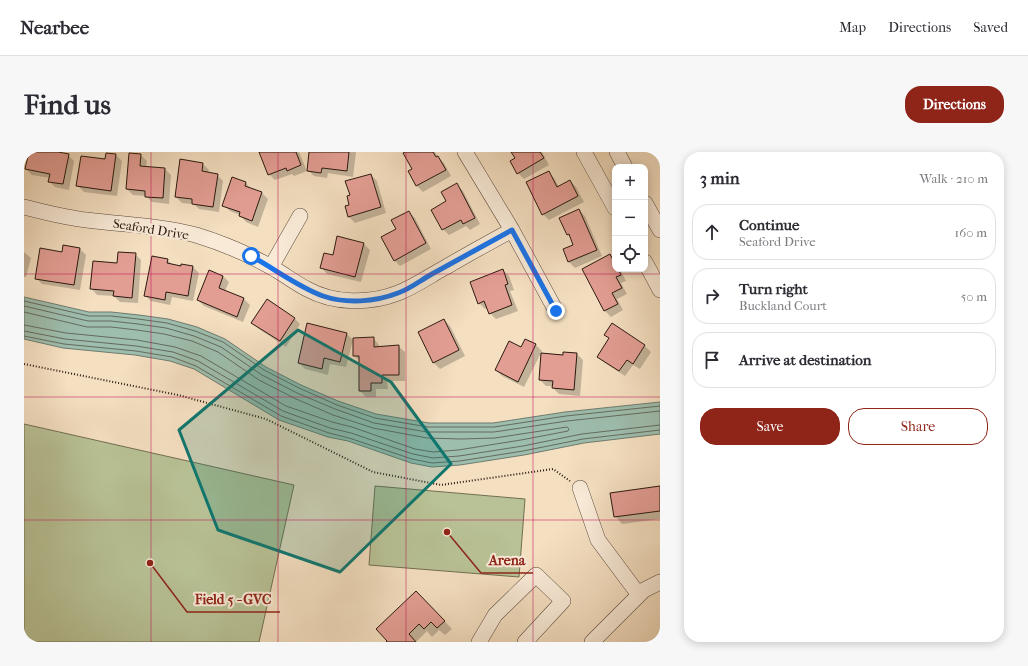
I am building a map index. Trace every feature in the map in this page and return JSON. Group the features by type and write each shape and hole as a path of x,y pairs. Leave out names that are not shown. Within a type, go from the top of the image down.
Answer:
{"street":[{"path":"465,152 512,230 556,311"},
{"path":"584,152 612,203"},
{"path":"617,152 623,164"},
{"name":"Seaford Drive","path":"24,207 94,221 162,228 196,235 225,245 271,267 308,290 342,300 359,301 377,299 398,293 512,230"},
{"path":"648,208 660,230"},
{"path":"271,267 300,216"},
{"path":"648,268 660,290"},
{"path":"580,488 598,540 639,595"},
{"path":"482,641 494,615 536,575 563,601 525,642"},
{"path":"592,642 644,590 660,582"}],"path":[{"path":"24,364 178,394 266,419 373,472 440,485 553,469 580,488"}],"highlighted area":[{"path":"298,330 391,382 451,464 340,572 218,530 179,430"}],"shaded area":[{"path":"24,424 294,485 259,642 24,642"},
{"path":"375,486 525,499 519,577 369,565"}],"water":[{"path":"24,297 89,312 111,312 168,319 197,327 225,339 266,367 301,385 338,401 376,414 429,423 493,423 565,412 660,402 660,434 584,443 524,455 460,465 432,467 411,463 348,441 328,437 279,420 194,369 170,361 135,355 63,348 24,339"}],"building":[{"path":"29,152 58,152 69,154 63,184 48,182 50,174 25,169"},
{"path":"259,152 296,152 301,165 287,171 286,168 268,175"},
{"path":"309,152 349,152 347,171 322,168 321,173 307,171"},
{"path":"433,152 436,157 438,156 446,170 416,186 408,171 412,169 403,153"},
{"path":"511,152 540,152 544,158 517,174 510,161 515,158"},
{"path":"106,153 116,154 111,191 76,186 81,156 105,159"},
{"path":"129,153 141,154 140,166 165,168 163,198 145,197 145,191 126,189"},
{"path":"180,159 203,163 202,171 218,174 213,207 192,204 192,199 175,197"},
{"path":"549,171 557,187 570,180 578,196 542,215 526,182"},
{"path":"371,174 381,207 348,217 345,206 349,205 347,196 350,195 345,181"},
{"path":"232,177 246,182 245,186 262,192 252,221 239,216 240,212 222,206"},
{"path":"457,183 475,218 463,224 461,220 442,230 431,210 446,201 441,192"},
{"path":"579,209 597,250 568,262 563,249 573,245 569,234 567,235 559,218"},
{"path":"409,211 426,243 394,261 381,237 396,229 391,220"},
{"path":"337,236 364,243 355,277 320,268 324,253 333,255"},
{"path":"63,245 80,248 74,285 35,279 40,248 62,252"},
{"path":"118,252 136,253 132,298 113,296 114,291 90,289 93,261 117,263"},
{"path":"610,254 612,258 612,272 620,272 621,275 616,277 622,288 612,293 618,304 604,311 582,269"},
{"path":"152,256 168,259 167,263 181,266 181,264 193,266 188,296 166,292 165,300 144,296"},
{"path":"503,269 508,284 505,285 512,305 489,314 484,301 478,304 470,282"},
{"path":"209,270 223,276 219,288 244,298 237,317 197,300"},
{"path":"267,299 295,318 280,341 251,323"},
{"path":"444,319 459,350 433,363 418,332"},
{"path":"307,323 347,333 340,362 324,358 322,369 298,363"},
{"path":"612,323 645,345 633,364 627,360 619,371 597,357 609,338 604,335"},
{"path":"374,337 374,347 399,345 399,375 382,375 382,383 371,383 371,391 359,391 359,356 353,356 353,338"},
{"path":"525,339 536,344 518,382 495,370 509,341 521,347"},
{"path":"563,352 577,353 574,390 552,388 553,381 539,380 541,353 563,355"},
{"path":"660,486 660,511 614,517 610,493"},
{"path":"416,591 445,621 437,628 431,622 424,629 419,624 409,634 416,642 386,642 387,641 376,629"}],"place":[{"name":"Arena","path":"447,532"},
{"name":"Field 5 - GVC","path":"150,563"}],"route":[{"path":"251,256 308,290 342,300 359,301 377,299 398,293 512,230 556,311"}]}
